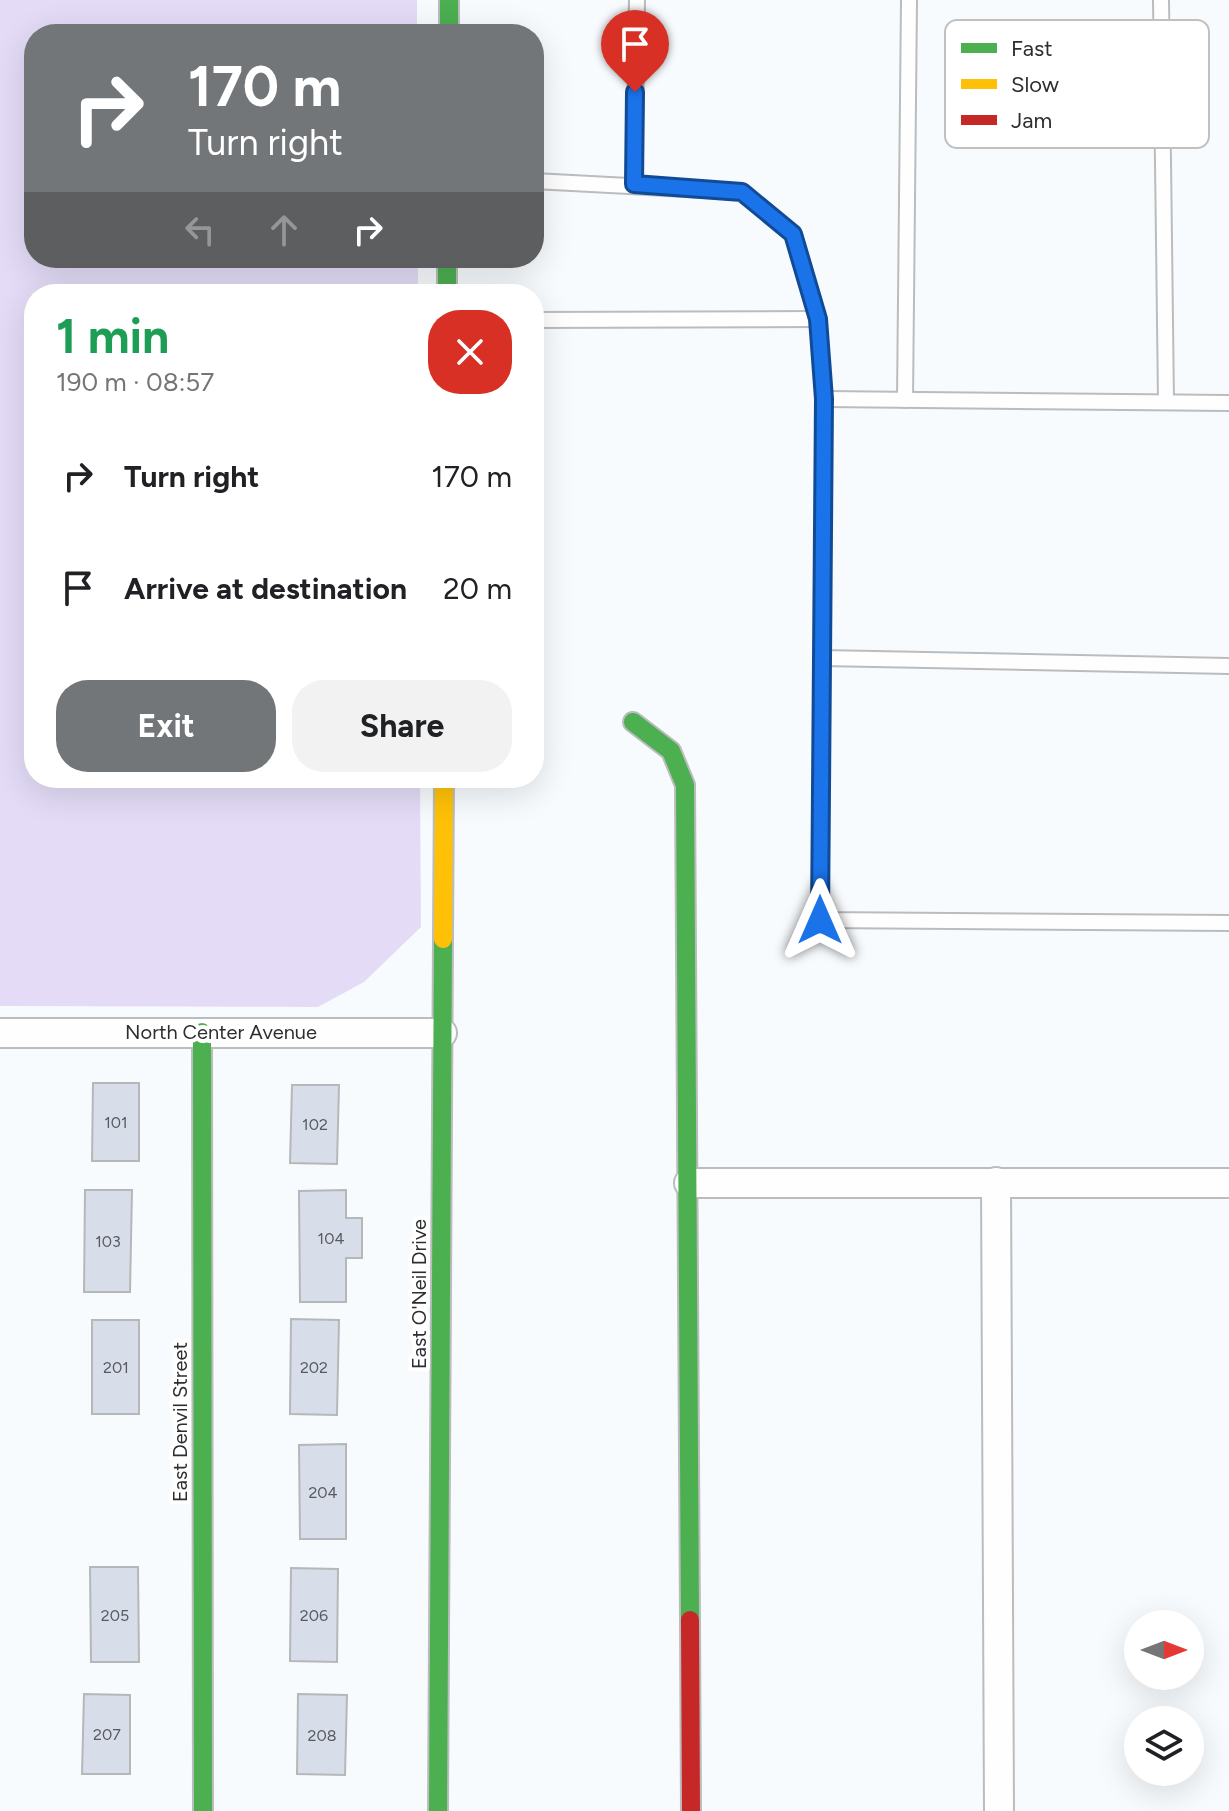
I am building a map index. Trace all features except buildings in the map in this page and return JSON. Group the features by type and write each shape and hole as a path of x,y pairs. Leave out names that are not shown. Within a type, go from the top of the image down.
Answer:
{"street":[{"path":"449,0 449,24"},
{"path":"633,722 671,751 685,785 691,1811"},
{"name":"East O'Neil Drive","path":"438,1811 444,788"},
{"name":"East Denvil Street","path":"202,1032 203,1811"},
{"name":"North Center Avenue","path":"0,1033 442,1033"},
{"path":"996,1182 999,1811"},
{"path":"689,1183 1229,1183"}],"lane":[{"path":"634,184 637,0"},
{"path":"905,400 909,0"},
{"path":"1161,0 1161,20"},
{"path":"1163,148 1166,402"},
{"path":"544,181 742,192 793,234 818,319 824,399 820,920 1229,923"},
{"path":"544,320 818,319"},
{"path":"824,399 1229,403"},
{"path":"822,658 1229,666"}],"shaded area":[{"path":"0,0 417,0 417,24 24,24 24,268 418,268 418,284 24,284 24,788 420,788 421,927 364,982 318,1007 0,1006"}],"traffic: fast":[{"path":"449,0 449,24"},
{"path":"447,268 447,284"},
{"path":"633,722 671,751 685,785 690,1620"},
{"path":"438,1811 443,939"},
{"path":"202,1032 203,1811"}],"traffic: slow":[{"path":"443,939 444,788"}],"traffic: jam":[{"path":"690,1620 691,1811"}],"route":[{"path":"635,92 634,184 742,192 793,234 818,319 824,399 820,920"}]}
